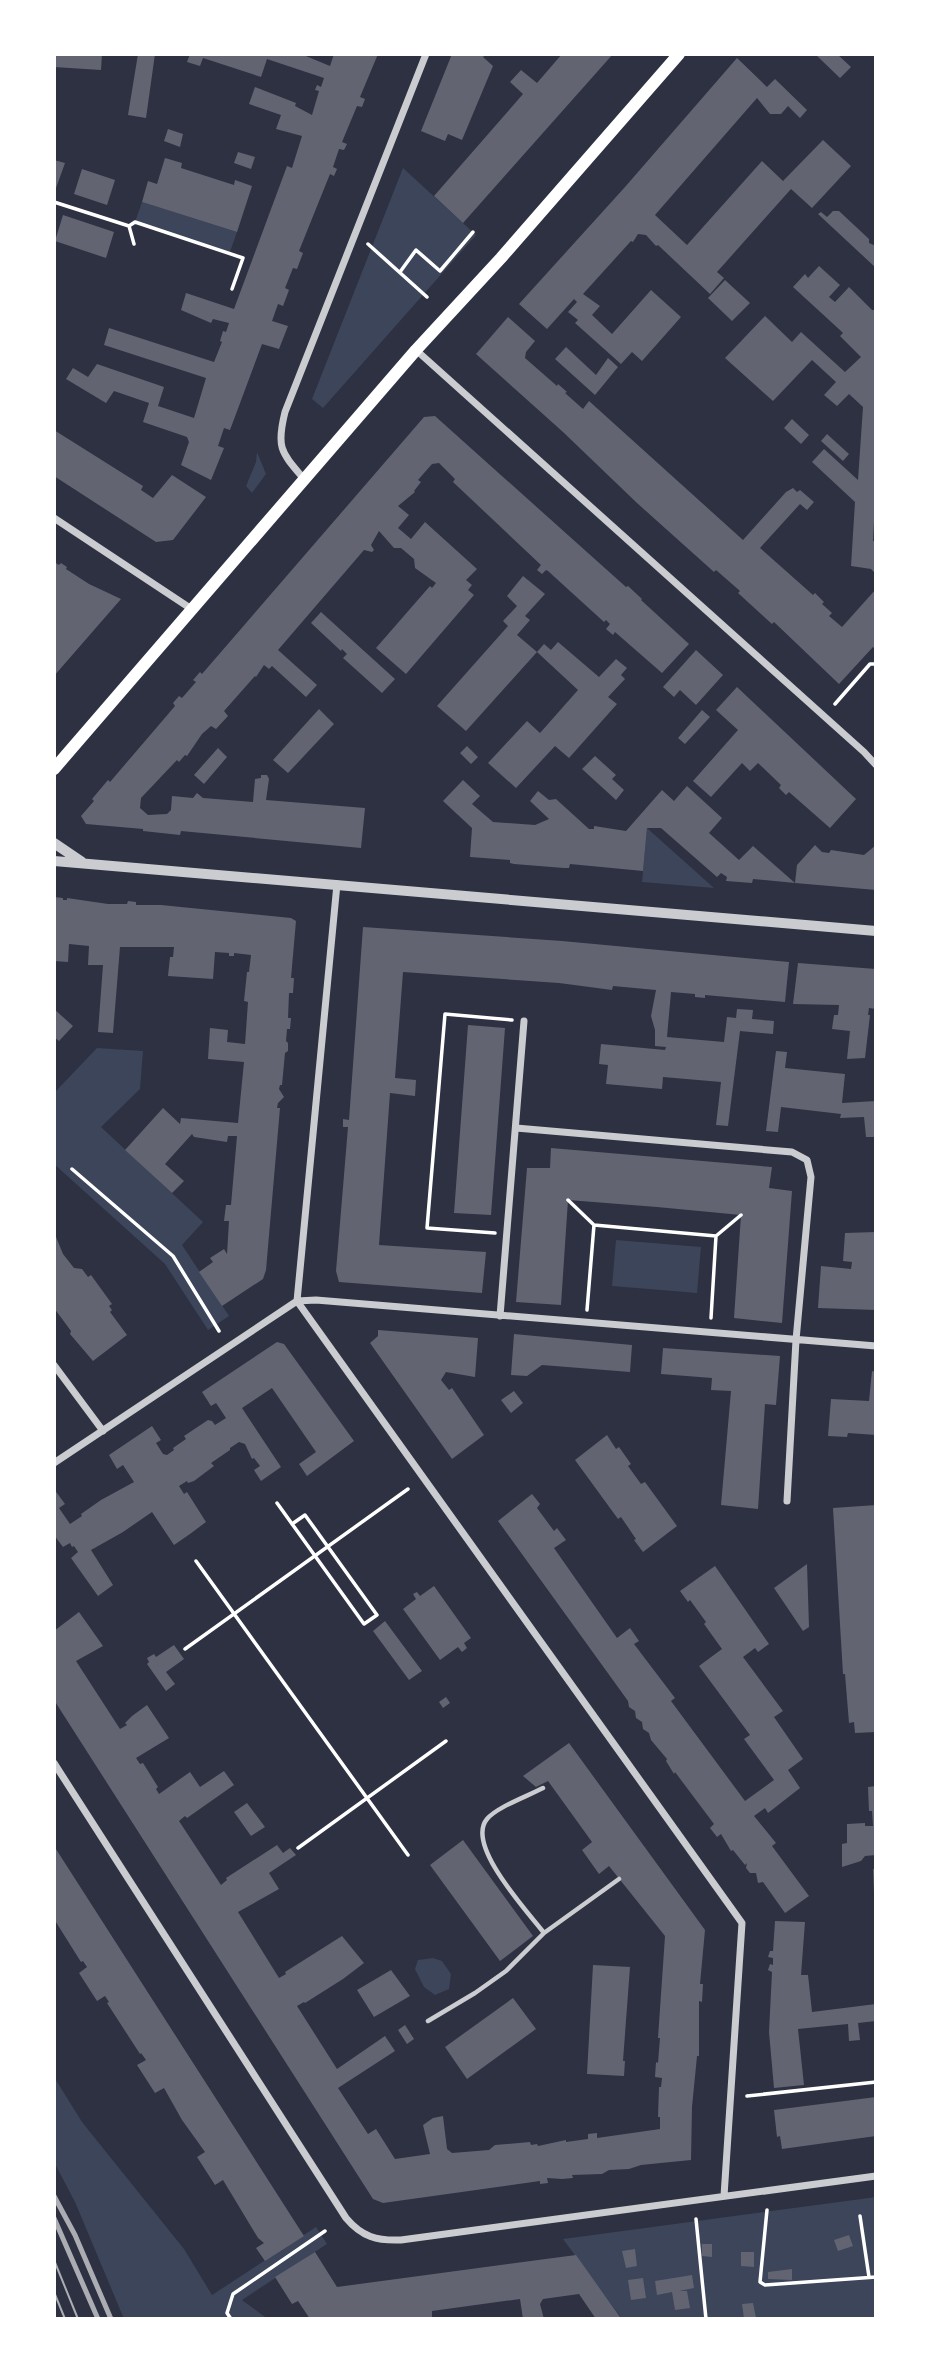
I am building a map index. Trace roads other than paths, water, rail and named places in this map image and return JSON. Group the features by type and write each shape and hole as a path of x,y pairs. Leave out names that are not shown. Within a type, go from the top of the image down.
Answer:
{"main road":[{"path":"54,769 416,350 501,258 680,54"}],"street":[{"path":"304,479 286,458 281,446 280,434 285,412 426,54"},
{"path":"416,350 876,765"},
{"path":"54,518 194,610"},
{"path":"54,843 85,863"},
{"path":"54,861 876,930"},
{"path":"337,884 297,1301 742,1923 724,2196"},
{"path":"500,1316 524,1021"},
{"path":"516,1128 792,1152 807,1160 811,1177 796,1340 787,1501"},
{"path":"54,1463 297,1301 316,1300 876,1346"},
{"path":"54,1365 103,1431"},
{"path":"54,1763 346,2218 356,2230 370,2238 384,2241 401,2239 876,2176"}],"lane":[{"path":"543,1788 492,1814 485,1821 481,1833 493,1866 544,1933"},
{"path":"428,2021 506,1971 544,1933 619,1879"}],"tram line":[{"path":"54,2260 78,2319"},
{"path":"54,2292 65,2319"}],"railway":[{"path":"54,2196 75,2235 111,2319"},
{"path":"54,2218 98,2319"}]}
